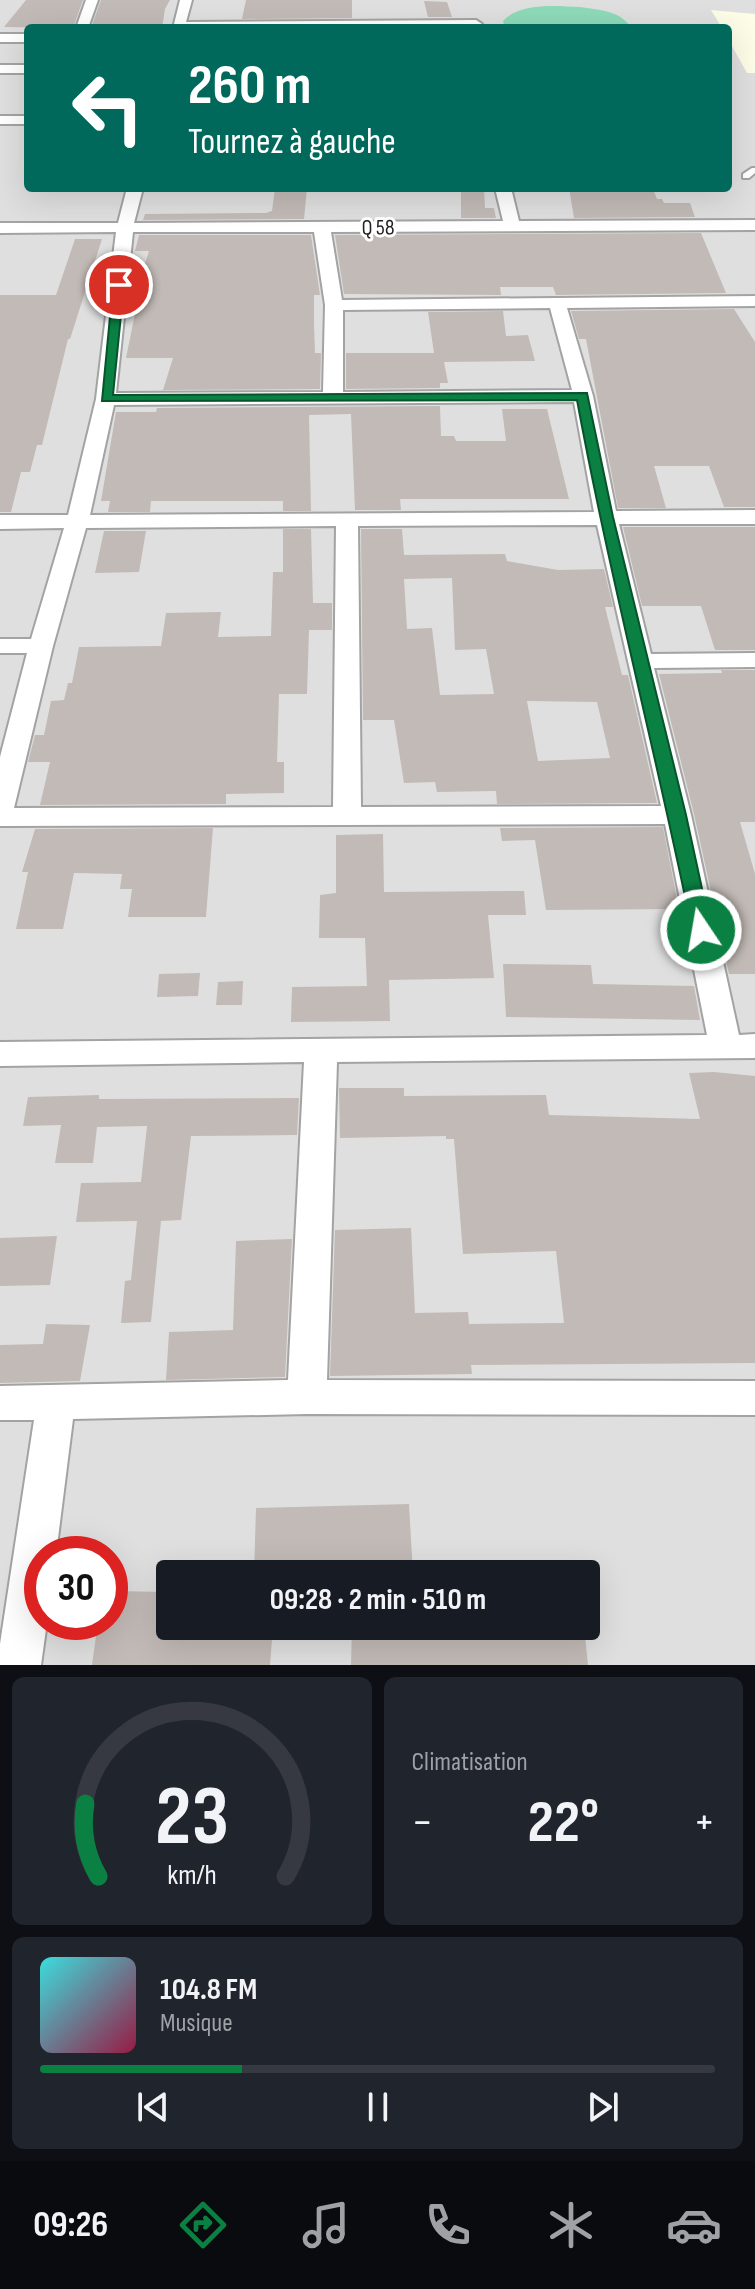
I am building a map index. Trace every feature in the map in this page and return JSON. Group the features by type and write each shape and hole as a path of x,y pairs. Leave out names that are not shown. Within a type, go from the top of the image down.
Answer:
{"street":[{"path":"83,24 92,0"},
{"path":"181,24 186,0"},
{"path":"235,24 326,19 475,21"},
{"path":"0,38 24,38"},
{"path":"0,69 24,69"},
{"path":"0,120 24,120"},
{"path":"0,810 41,646 77,522 106,399 125,228 134,192"},
{"path":"504,192 512,226"},
{"name":"Q 58","path":"0,228 512,226 753,230"},
{"path":"322,228 334,305 333,397"},
{"path":"334,305 755,301"},
{"path":"0,1054 321,1053 740,1046 677,815 606,517 583,396 557,303"},
{"path":"106,399 583,396"},
{"path":"0,522 755,517"},
{"path":"347,520 347,815"},
{"path":"0,646 41,646"},
{"path":"641,661 755,660"},
{"path":"0,817 677,815"},
{"path":"307,1397 321,1053"},
{"path":"0,1403 307,1397 755,1398"},
{"path":"19,1665 56,1402"}],"lane":[{"path":"746,176 755,170"}],"shaded area":[{"path":"0,0 755,0 755,1665 0,1665"},
{"path":"711,10 755,14 755,73 747,73 732,46 732,24 720,24"}],"green space":[{"path":"550,6 601,10 615,14 628,24 504,24 503,21 519,11"}],"building":[{"path":"26,0 83,0 74,24 4,27"},
{"path":"101,0 170,0 163,24 92,24"},
{"path":"246,0 352,0 352,18 242,19"},
{"path":"424,1 447,2 452,17 428,17"},
{"path":"274,192 307,192 304,219 143,220 145,214 272,211"},
{"path":"461,192 484,192 485,208 494,208 496,218 461,218"},
{"path":"570,192 654,192 657,199 662,199 664,203 690,203 695,217 574,218"},
{"path":"701,233 726,293 556,295 553,287 500,287 501,295 344,294 335,235"},
{"path":"139,235 311,235 320,295 314,295 315,353 321,353 320,389 163,390 173,358 126,358 140,289 137,289 149,251 135,251"},
{"path":"75,239 102,239 68,339 42,445 37,445 30,472 21,472 11,512 0,512 0,295 56,295"},
{"path":"734,309 755,342 755,507 724,507 709,466 654,466 666,508 618,508 586,339 579,339 571,311"},
{"path":"503,311 506,336 528,335 535,361 444,362 448,383 440,383 440,388 346,389 346,353 434,353 428,312"},
{"path":"440,406 441,436 454,436 456,441 506,441 502,409 547,409 569,499 400,499 401,510 355,510 351,414 309,415 311,511 283,511 283,501 151,501 150,512 108,512 110,501 101,501 116,412 156,412 157,408"},
{"path":"623,527 755,527 755,650 715,650 701,606 642,606"},
{"path":"283,529 311,529 313,603 332,603 332,630 309,630 307,694 279,694 277,762 284,762 284,793 226,794 226,804 40,805 50,762 28,762 35,735 44,735 51,701 64,700 68,683 72,683 79,647 161,646 166,613 221,612 218,637 271,636 273,572 283,572"},
{"path":"361,529 402,529 404,555 505,554 507,561 558,570 604,569 613,607 605,607 622,675 628,675 657,803 497,804 496,791 437,792 435,782 404,783 394,720 363,720","holes":["452,578 455,650 486,649 494,694 440,695 432,628 407,629 404,579","527,701 597,702 610,758 538,761"]},
{"path":"104,531 146,531 139,572 95,573"},
{"path":"721,670 755,670 755,822 740,822 755,874 755,974 729,974 659,674 722,673"},
{"path":"663,827 679,909 546,910 535,840 502,841 500,828"},
{"path":"213,828 206,917 128,917 132,889 120,889 122,874 74,873 63,929 16,929 28,872 22,872 35,829"},
{"path":"383,834 384,892 524,891 526,915 488,915 494,978 389,980 390,1021 291,1022 292,987 367,986 365,938 319,938 320,895 336,893 336,835"},
{"path":"503,964 591,965 593,984 694,986 700,1020 506,1017"},
{"path":"200,973 198,996 157,997 159,974"},
{"path":"243,981 242,1005 216,1005 218,982"},
{"path":"689,1073 755,1076 755,1363 471,1365 472,1374 330,1376 335,1230 411,1228 415,1313 468,1312 469,1324 564,1323 556,1251 463,1254 454,1139 446,1139 446,1136 340,1138 339,1088 404,1088 404,1096 546,1095 549,1115 700,1119"},
{"path":"99,1095 99,1099 299,1098 297,1135 191,1136 181,1220 161,1221 151,1322 121,1323 125,1281 131,1280 137,1221 76,1222 81,1183 141,1182 147,1126 97,1127 93,1163 55,1163 61,1125 23,1126 28,1097"},
{"path":"57,1236 50,1285 0,1286 0,1238"},
{"path":"292,1239 285,1377 166,1380 169,1332 233,1330 236,1241"},
{"path":"46,1324 90,1325 80,1381 0,1383 0,1345 43,1344"},
{"path":"409,1504 412,1560 254,1560 256,1508"},
{"path":"128,1591 156,1592 156,1640 272,1640 270,1665 92,1665 95,1640 128,1640"},
{"path":"352,1640 585,1640 588,1665 351,1665"}],"route":[{"path":"119,285 106,399 583,396 606,517 701,930"}]}
